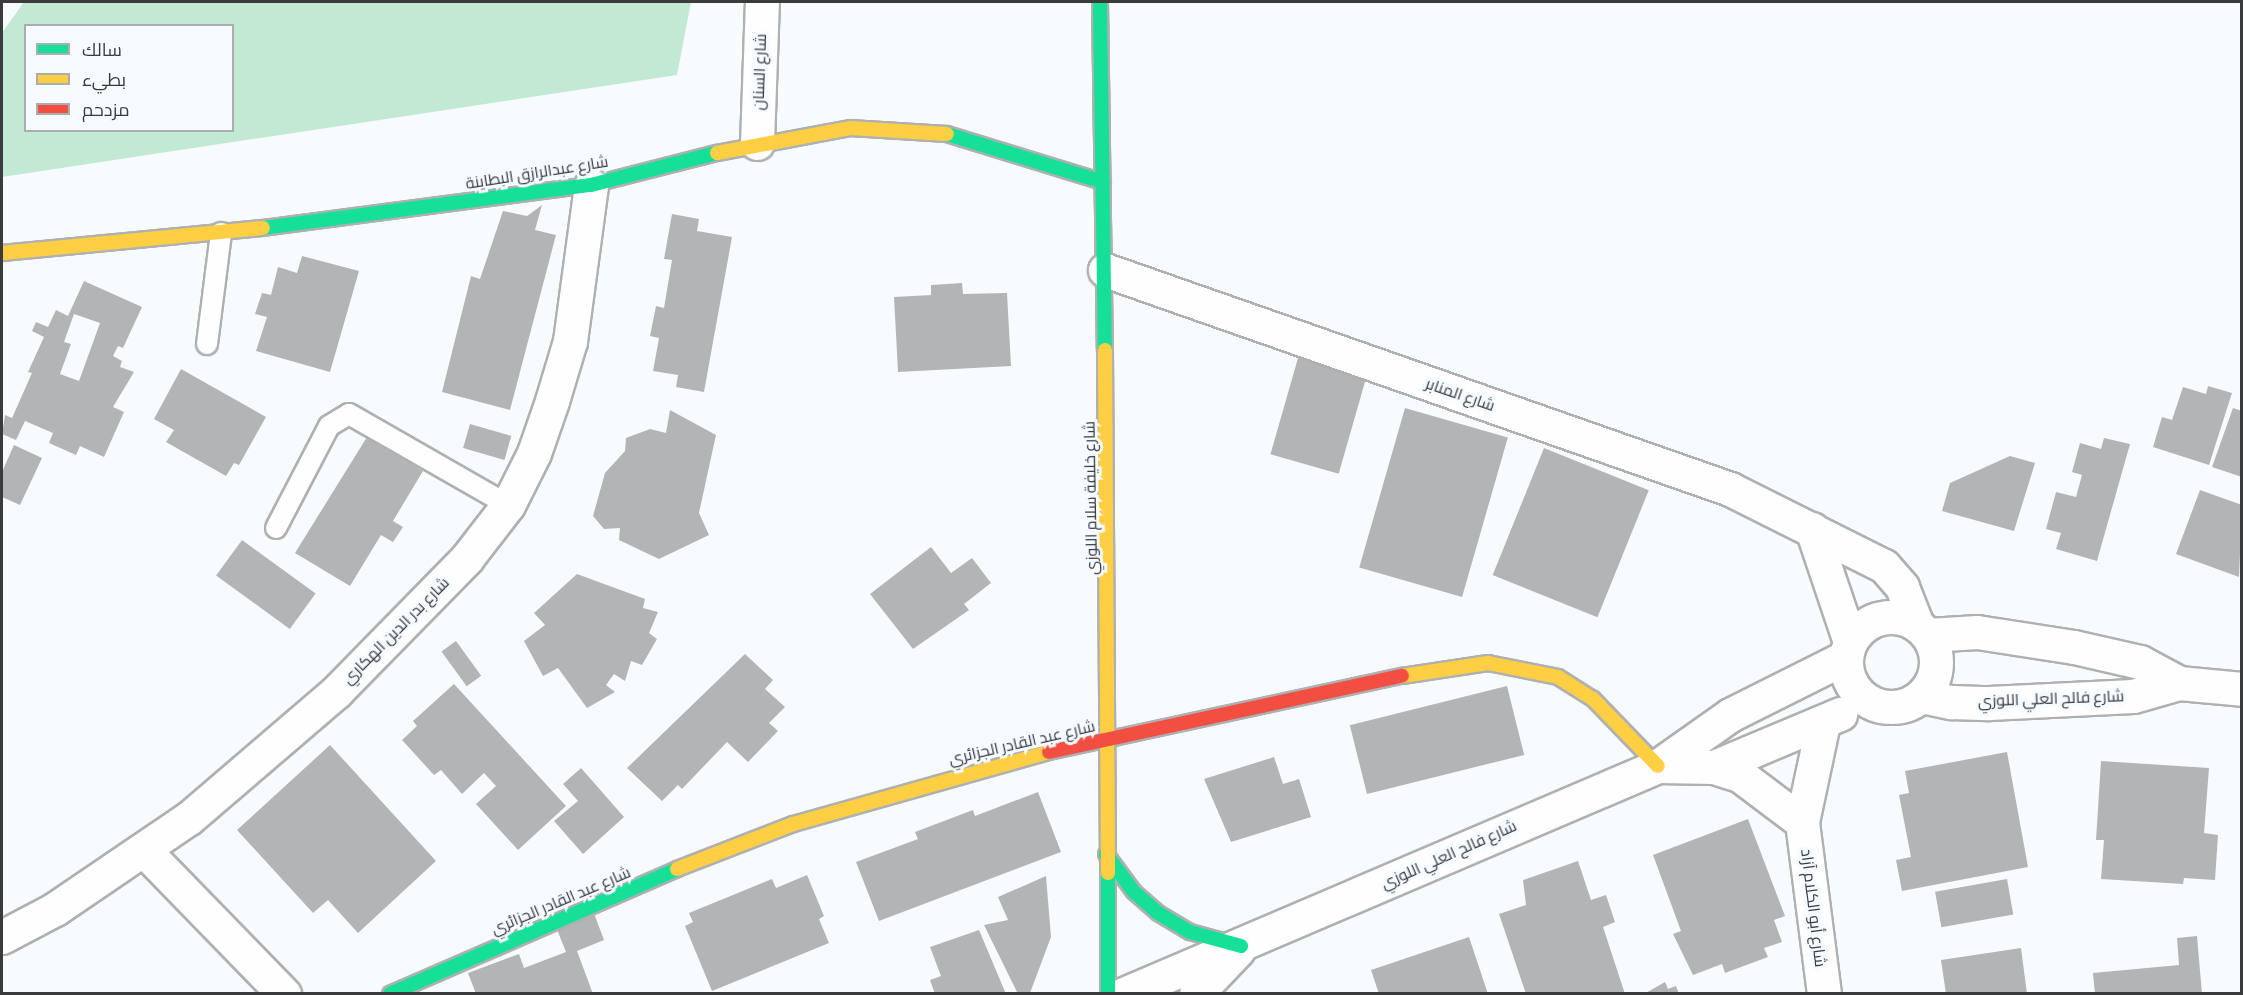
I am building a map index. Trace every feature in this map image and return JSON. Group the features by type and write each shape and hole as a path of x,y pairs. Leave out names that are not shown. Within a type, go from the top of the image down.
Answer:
{"street":[{"name":"شارع السنان","path":"757,143 762,2"},
{"name":"شارع خليفة سلام اللوزي","path":"1100,2 1105,270 1108,993"},
{"name":"شارع عبدالرازق البطاينة","path":"2,253 221,232 591,185 757,143 850,128 913,128 966,137 1103,182"},
{"name":"شارع بدر الدين الهكاري","path":"2,937 55,909 144,850 336,692 414,615 508,505 534,453 570,340 591,185"},
{"name":"شارع المنابر","path":"1105,270 1730,489 1884,566 1902,587 1922,630"},
{"path":"1812,529 1848,650 1851,684 1867,699 1891,708 1922,696 1932,682 1937,664 1922,630 1891,617 1875,620 1848,650"},
{"name":"شارع فالح العلي اللوزي","path":"1922,630 1977,632 2074,647 2140,662 2179,683"},
{"name":"شارع فالح العلي اللوزي","path":"1124,993 1241,946 1658,766 1730,715 1848,650"},
{"name":"شارع عبد القادر الجزائري","path":"390,993 793,824 1006,761 1450,666 1488,663 1558,677 1593,699 1658,766"},
{"name":"شارع فالح العلي اللوزي","path":"1922,696 1951,702 2081,700 2133,696 2179,683 2241,689"},
{"name":"شارع فالح العلي اللوزي","path":"1658,766 1714,767 1823,723 1867,699"},
{"name":"شارع أبو الكلام آزاد","path":"1823,723 1802,822 1824,993"},
{"path":"1714,767 1741,776 1802,822"},
{"path":"144,850 284,993"},
{"path":"1106,854 1134,892 1158,913 1190,932 1241,946"},
{"name":"شارع فالح العلي اللوزي","path":"1196,993 1241,946"}],"lane":[{"path":"207,344 221,232"},
{"path":"276,528 329,426 349,414 508,505"}],"green space":[{"path":"24,2 691,2 677,75 2,177 2,33"}],"building":[{"path":"542,205 535,230 556,235 510,410 442,392 471,276 480,279 503,211 527,216"},
{"path":"672,214 699,219 697,231 732,237 704,392 676,387 678,375 653,371 659,338 650,336 656,306 664,308 672,260 664,259"},
{"path":"302,256 359,271 330,372 256,351 267,317 255,314 262,293 271,295 278,267 297,273"},
{"path":"84,281 142,307 123,348 118,346 113,356 122,361 120,367 134,372 113,407 124,412 104,457 80,446 76,455 49,443 53,433 25,421 16,440 2,434 5,415 12,418 32,373 28,372 44,337 32,331 36,322 48,327 56,310 68,316","holes":["74,314 100,323 79,381 60,374 71,344 64,342"]},
{"path":"962,283 963,294 1007,293 1011,366 898,372 894,297 931,295 931,285"},
{"path":"1298,358 1366,378 1339,474 1270,454"},
{"path":"181,369 266,417 239,465 234,463 226,476 166,442 174,430 154,419"},
{"path":"2208,386 2232,393 2209,465 2153,447 2162,417 2172,420 2183,387 2206,394"},
{"path":"1405,408 1508,437 1462,597 1359,568"},
{"path":"2233,408 2242,411 2242,477 2212,467"},
{"path":"670,410 716,435 699,513 709,535 659,559 619,540 620,528 604,529 593,516 605,473 625,451 626,438 650,429 666,433"},
{"path":"470,424 511,436 504,460 463,448"},
{"path":"367,437 423,471 393,521 403,527 393,542 381,535 350,586 295,553"},
{"path":"2104,438 2130,444 2097,561 2056,549 2061,533 2046,529 2056,492 2076,497 2082,475 2072,472 2080,443 2101,449"},
{"path":"14,445 42,458 20,505 2,497 2,472"},
{"path":"1544,448 1649,490 1597,617 1493,575"},
{"path":"2010,456 2035,463 2014,531 1942,511 1950,483"},
{"path":"2200,490 2242,505 2239,577 2176,554"},
{"path":"242,540 316,593 290,629 216,576"},
{"path":"931,547 951,573 972,558 991,583 964,604 969,610 913,649 870,594"},
{"path":"577,574 645,599 643,608 658,612 649,633 657,639 642,665 631,661 625,681 614,674 606,685 615,692 587,708 558,668 543,676 524,641 545,625 534,613"},
{"path":"456,641 481,676 467,686 441,652"},
{"path":"745,654 773,680 765,689 785,707 769,723 778,731 748,762 727,742 682,789 678,785 662,801 627,768"},
{"path":"454,684 566,806 518,850 476,804 496,786 484,773 462,794 441,770 434,775 402,740 417,726 413,721"},
{"path":"1507,686 1524,755 1367,794 1350,725"},
{"path":"330,745 436,861 358,933 328,900 313,913 237,830"},
{"path":"2007,752 2028,867 1902,891 1896,860 1911,857 1899,795 1909,793 1905,771"},
{"path":"1274,757 1283,784 1299,779 1311,817 1231,842 1204,779"},
{"path":"2101,761 2209,768 2204,833 2218,835 2215,880 2184,878 2183,884 2101,879 2104,840 2096,840"},
{"path":"581,768 624,817 583,854 554,821 578,801 563,784"},
{"path":"1038,792 1061,852 879,921 856,862 918,839 915,832 973,810 975,816"},
{"path":"1748,819 1785,916 1774,920 1782,942 1764,948 1768,957 1725,973 1722,964 1693,975 1673,934 1681,931 1653,855"},
{"path":"1578,861 1591,900 1606,895 1615,922 1603,927 1625,994 1526,994 1499,914 1526,905 1523,880"},
{"path":"807,875 824,916 819,919 829,943 712,991 685,926 693,922 689,913 772,879 776,888"},
{"path":"1046,876 1051,937 1030,993 1017,992 984,925 1008,920 998,897"},
{"path":"2007,879 2013,914 1941,927 1935,892"},
{"path":"592,908 604,940 577,951 593,994 476,994 468,973 519,954 524,968 566,952 554,922"},
{"path":"979,930 1006,994 935,994 930,980 941,976 930,947"},
{"path":"2197,936 2202,994 2095,994 2093,973 2179,965 2177,938"},
{"path":"1469,937 1488,994 1379,994 1371,970"},
{"path":"2021,948 2027,994 1946,994 1941,960"},
{"path":"1665,982 1668,989 1676,986 1679,994 1644,994"}],"traffic: fast":[{"path":"1100,2 1105,350"},
{"path":"947,134 1103,182"},
{"path":"263,228 591,185 717,153"},
{"path":"1106,854 1134,892 1158,913 1190,932 1241,946"},
{"path":"390,994 677,869"},
{"path":"1108,873 1108,994"}],"traffic: slow":[{"path":"717,153 850,128 947,134"},
{"path":"2,253 263,228"},
{"path":"1105,350 1108,873"},
{"path":"1402,676 1488,663 1558,677 1593,699 1658,766"},
{"path":"677,869 793,824 1049,752"}],"traffic: jam":[{"path":"1049,752 1402,676"}]}
